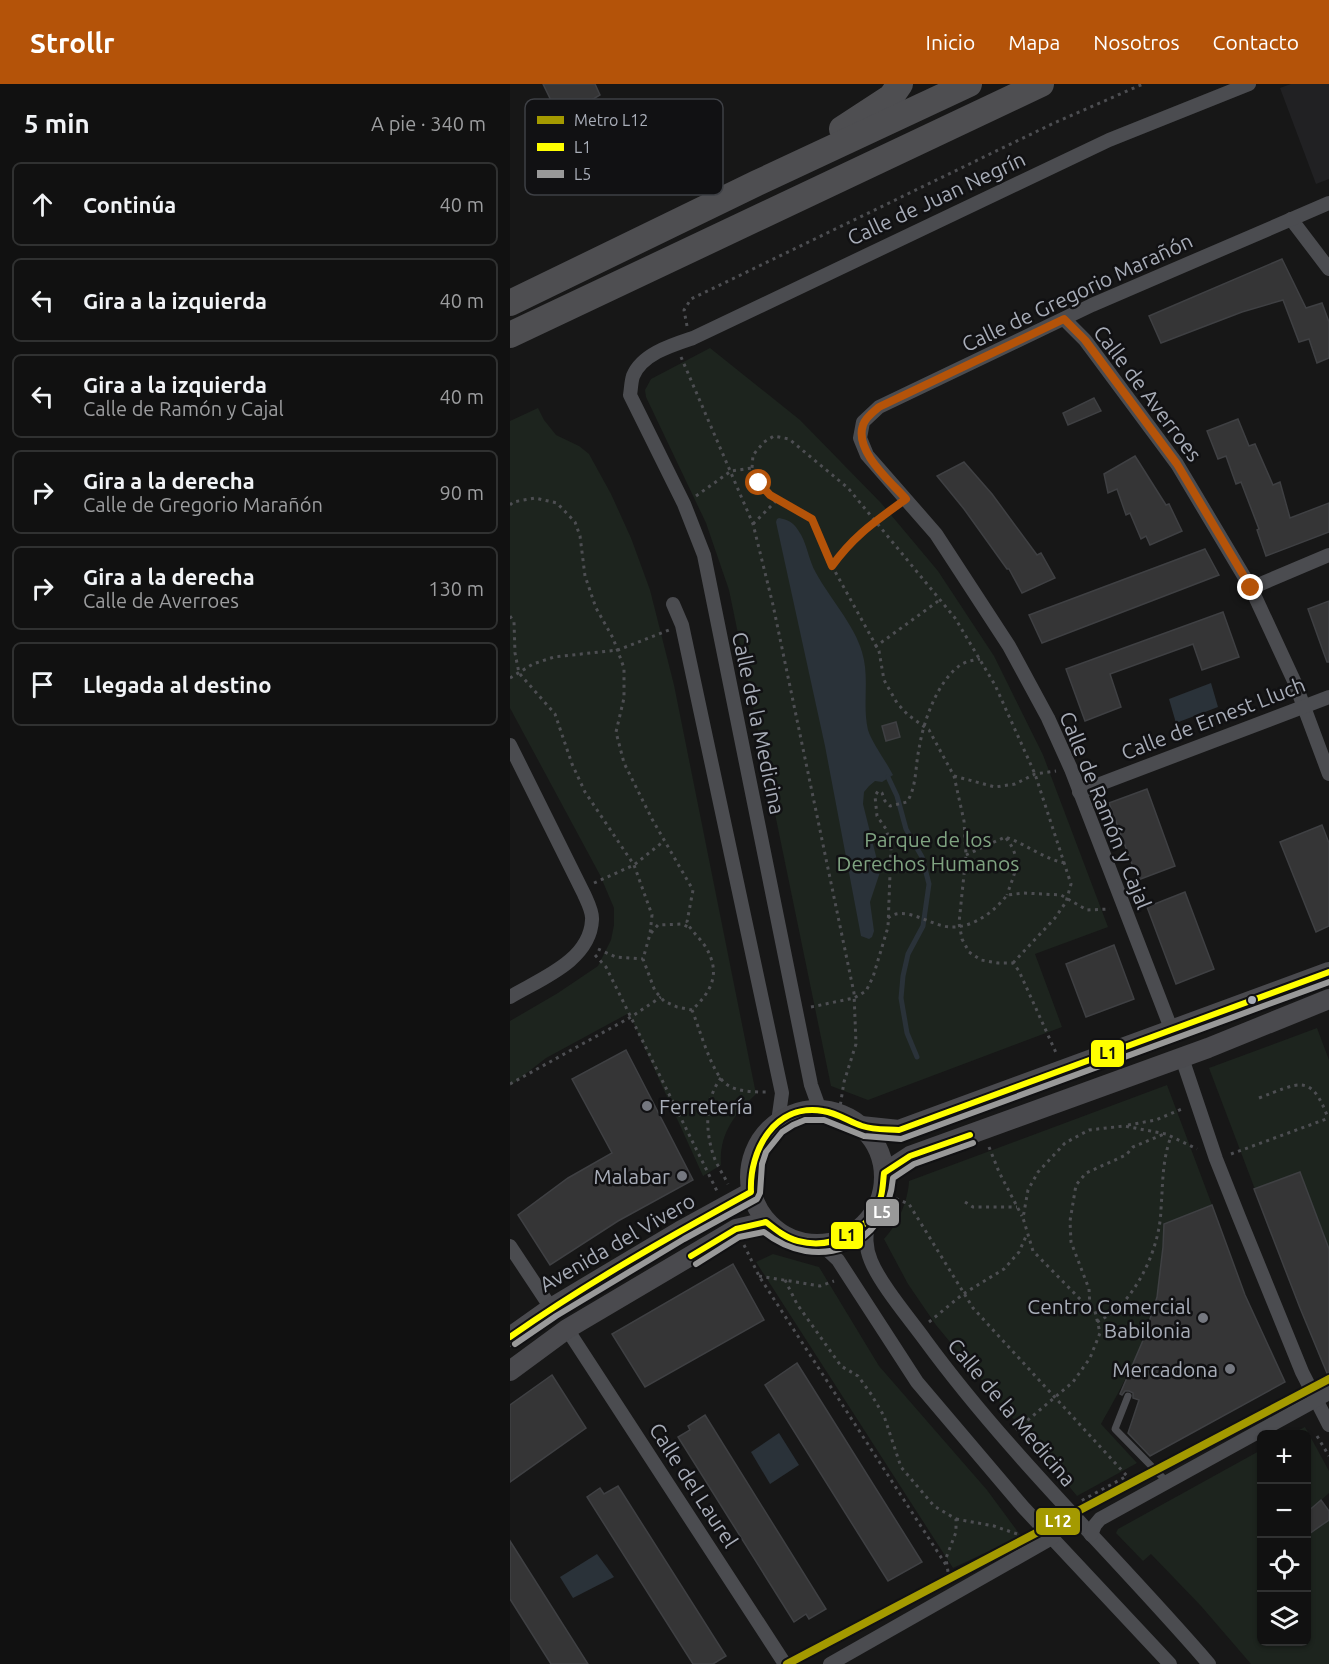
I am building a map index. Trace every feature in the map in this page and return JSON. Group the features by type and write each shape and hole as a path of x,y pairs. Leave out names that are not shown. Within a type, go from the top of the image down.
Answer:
{"highway":[{"path":"757,183 891,97 900,84"},
{"path":"510,303 757,183 969,84"},
{"path":"510,336 1041,84"}],"main road":[{"path":"861,1126 878,1147 884,1173 882,1193 868,1221 847,1238 822,1245 796,1242 773,1229 757,1208 744,1196 750,1183 753,1156 766,1133 787,1117 805,1111 829,1112 861,1126 899,1130 1329,972"},
{"path":"884,1173 910,1156 1182,1058 1329,999"},
{"name":"Avenida del Vivero","path":"510,1337 551,1308 680,1231 744,1196"},
{"path":"510,1371 567,1329 736,1229 766,1222"}],"street":[{"name":"Calle de Juan Negrín","path":"645,360 1109,140 1249,84"},
{"name":"Calle de Gregorio Marañón","path":"860,438 863,422 879,407 1064,319 1329,203"},
{"path":"1291,219 1329,269"},
{"name":"Calle de Averroes","path":"1064,319 1085,340 1177,464 1251,588 1295,683 1329,774"},
{"name":"Calle de la Medicina","path":"645,360 633,376 630,395 684,504 704,555 811,1085 829,1112"},
{"name":"Calle de Ramón y Cajal","path":"860,438 867,455 936,534 1009,646 1048,718 1071,769 1172,1031"},
{"path":"1251,588 1329,555"},
{"path":"673,604 682,625 782,1093 778,1122"},
{"name":"Calle de Ernest Lluch","path":"1079,792 1329,697"},
{"path":"510,745 582,889 593,919 588,939 572,961 510,997"},
{"path":"1182,1058 1216,1159 1302,1372 1329,1425"},
{"name":"Calle de la Medicina","path":"868,1221 865,1243 872,1263 943,1364 1041,1482 1155,1602 1209,1664"},
{"path":"822,1245 838,1260 917,1382 1049,1540 1170,1664"},
{"path":"510,1246 551,1308"},
{"name":"Calle del Laurel","path":"567,1329 785,1664"},
{"path":"1091,1535 1100,1519 1329,1392"},
{"path":"830,1664 1049,1540"}],"lane":[{"path":"1128,1396 1115,1429 1167,1482"}],"path":[{"path":"693,338 686,324 684,310 691,299 1054,123 1143,84"},
{"path":"676,344 753,524 773,605 854,998 856,1044 844,1082 829,1112"},
{"path":"774,436 789,439 848,488 955,618 995,685 1035,774 1071,884 1067,899 1055,918 1013,963 981,960 969,952 962,939 959,926 966,855 964,821 954,777 929,730 908,715 897,703 884,680 879,651 832,566 812,519 777,500 759,483 752,468 753,455 764,442 774,436"},
{"path":"684,504 731,471 752,468"},
{"path":"510,505 513,502 535,498 557,503 575,522 580,536 585,576 596,608 618,650 624,668 624,698 616,732 624,764 664,841 693,890 687,922 704,944 712,960 714,977 709,991 692,1010"},
{"path":"832,566 846,546 906,499"},
{"path":"753,524 777,500"},
{"path":"875,647 940,599"},
{"path":"510,616 514,622 514,652 519,673 555,714 572,764 585,792 634,865 652,915 650,934 643,959 655,991 664,1001 676,1007 692,1010"},
{"path":"510,678 533,664 554,657 618,650 682,625"},
{"path":"796,1010 854,998 866,991 873,977 888,927 891,848 886,829 877,816 875,796 878,791 882,793 890,806 907,802 914,791 919,746 936,694 960,665 980,659"},
{"path":"954,777 995,787 1015,784 1035,774 1071,769"},
{"path":"888,918 894,913 904,913 931,923 951,927 982,919 1007,895 1017,863 1014,850 1005,837"},
{"path":"966,855 1005,837 1055,861 1065,863"},
{"path":"582,889 634,865 664,841"},
{"path":"1007,895 1024,893 1061,895 1088,910 1124,909"},
{"path":"650,934 658,925 682,924 690,928"},
{"path":"1013,963 1019,971 1064,1070"},
{"path":"510,1084 661,998"},
{"path":"692,1010 716,1072 726,1084 743,1091 782,1093"},
{"path":"721,1078 710,1097 708,1127 713,1156 744,1196"},
{"path":"1124,1126 1166,1134 1216,1159 1329,1118 1320,1097 1310,1086 1286,1088 1259,1098"},
{"path":"1023,1218 1028,1190 1038,1172 1065,1143 1089,1130 1156,1120 1197,1102"},
{"path":"987,1128 989,1151 1023,1218 1033,1251 1095,1311 1100,1334 1090,1358 1073,1382 1006,1439"},
{"path":"1090,1307 1089,1289 1071,1242 1070,1221 1076,1185 1086,1173 1126,1155 1133,1147 1166,1134"},
{"path":"1097,1322 1116,1311 1142,1275 1158,1232 1163,1164 1171,1136"},
{"path":"882,1193 909,1204 973,1308 1127,1476 1075,1504"},
{"path":"965,1202 973,1207 1017,1207"},
{"path":"919,1331 963,1294 1004,1269 1019,1252 1027,1232"},
{"path":"759,1276 820,1286 848,1276"},
{"path":"785,1280 797,1304 841,1366 858,1376 871,1394 884,1416 901,1467 934,1506 956,1520 994,1526 1049,1540"},
{"path":"951,1595 946,1558 956,1532 956,1520"}],"shaded area":[{"path":"1291,84 1329,84 1329,179 1316,184 1280,88"},
{"path":"779,518 796,527 806,545 816,573 859,642 864,662 868,730 893,775 882,782 875,781 864,792 863,804 880,872 870,902 874,931 869,939 861,936 825,746 776,522"},
{"path":"1211,683 1218,707 1176,723 1169,699"},
{"path":"779,1433 799,1465 770,1484 751,1452"},
{"path":"597,1554 614,1577 573,1598 560,1577"}],"green space":[{"name":"Parque de los Derechos Humanos","path":"710,348 800,420 881,503 938,571 994,656 1043,755 1108,927 1035,954 1062,1027 868,1100 831,1086 729,590 706,523 646,397 645,390 651,379"},
{"path":"538,408 556,435 579,446 589,454 611,494 631,538 650,590 674,685 756,1094 741,1110 725,1134 721,1165 703,1176 629,1013 546,1058 510,1086 510,1021 598,966 611,940 614,925 614,908 600,875 510,708 510,421"},
{"path":"1317,1028 1329,1060 1329,1362 1323,1365 1209,1068"},
{"path":"1167,1085 1212,1205 1163,1247 1152,1315 1126,1378 1101,1424 1137,1463 1077,1496 936,1325 908,1284 884,1239 901,1212 907,1196 909,1181"},
{"path":"773,1254 819,1267 879,1366 987,1490 1021,1536 953,1568 756,1262"},
{"path":"1311,1438 1329,1471 1329,1493 1311,1509"},
{"path":"1257,1452 1257,1646 1311,1646 1311,1533 1329,1520 1329,1664 1251,1664 1201,1606 1151,1554 1143,1561 1116,1533 1118,1529"}],"building":[{"path":"543,84 595,84 600,95 593,99 550,99"},
{"path":"1282,259 1306,308 1322,303 1329,322 1329,358 1317,363 1309,339 1299,342 1283,300 1242,312 1161,343 1149,316"},
{"path":"1094,398 1101,411 1068,425 1063,413"},
{"path":"1238,419 1249,446 1255,444 1273,485 1280,482 1290,518 1329,503 1329,532 1266,556 1257,530 1259,529 1241,482 1236,484 1226,456 1218,459 1207,431"},
{"path":"1135,456 1166,505 1169,504 1182,531 1150,545 1146,536 1141,539 1130,513 1126,515 1117,489 1108,493 1104,474"},
{"path":"964,462 992,494 1037,555 1041,553 1055,578 1022,593 1009,569 937,476"},
{"path":"1205,549 1219,575 1042,643 1029,615"},
{"path":"1329,601 1329,662 1327,662 1308,609"},
{"path":"1223,612 1239,657 1202,670 1193,644 1110,674 1121,707 1085,721 1066,669"},
{"path":"896,722 900,737 886,741 882,726"},
{"path":"1147,789 1175,866 1138,880 1109,803"},
{"path":"1322,825 1329,843 1329,926 1316,932 1280,842"},
{"path":"1185,892 1214,969 1176,984 1147,907"},
{"path":"1114,945 1134,999 1086,1017 1066,964"},
{"path":"626,1050 693,1180 618,1221 550,1265 518,1215 568,1178 612,1153 572,1079"},
{"path":"1300,1172 1329,1249 1329,1378 1254,1189"},
{"name":"Centro Comercial Babilonia","path":"1212,1205 1245,1295 1285,1382 1150,1456 1128,1433 1139,1400 1133,1398 1133,1393 1129,1391 1120,1394 1144,1338 1157,1297 1164,1224"},
{"path":"733,1264 764,1320 645,1387 612,1334"},
{"path":"797,1363 922,1562 888,1581 765,1385"},
{"path":"552,1375 586,1428 510,1482 510,1405"},
{"path":"705,1415 826,1609 809,1619 806,1614 794,1622 678,1437 690,1430 688,1426"},
{"path":"618,1486 726,1656 713,1664 693,1664 587,1497 600,1488 604,1494"},
{"path":"1321,1500 1329,1511 1329,1520 1311,1533 1311,1509"},
{"path":"510,1541 588,1664 551,1664 510,1599"}],"waterway":[{"path":"888,777 897,796 906,829 922,857 929,884 923,926 908,954 901,998 907,1033 917,1057"}],"metro line":[{"name":"L12","path":"787,1664 1329,1379"}],"transit line":[{"name":"L1","path":"510,1337 598,1279 751,1192 755,1160 760,1146 768,1133 791,1114 806,1110 823,1111 867,1127 899,1130 1329,972"},
{"name":"L5","path":"515,1344 556,1316 684,1239 757,1199 760,1193 762,1164 766,1152 782,1132 793,1125 805,1120 824,1120 864,1136 901,1139 1329,982"},
{"name":"L1","path":"691,1256 736,1229 766,1222 777,1231 798,1241 824,1243 837,1240 859,1228 869,1219 882,1193 884,1173 910,1156 970,1135"},
{"name":"L5","path":"696,1264 739,1237 764,1232 785,1245 806,1251 827,1252 846,1247 864,1236 878,1221 888,1202 893,1178 914,1164 973,1143"}],"place":[{"name":"Ferretería","path":"647,1106"},
{"name":"Malabar","path":"682,1176"},
{"name":"Centro Comercial Babilonia","path":"1203,1318"},
{"name":"Mercadona","path":"1230,1369"}],"route":[{"path":"759,483 770,495 812,519 832,566 846,546 906,499 867,455 860,438 863,422 879,407 1064,319 1085,340 1177,464 1251,588"}]}
